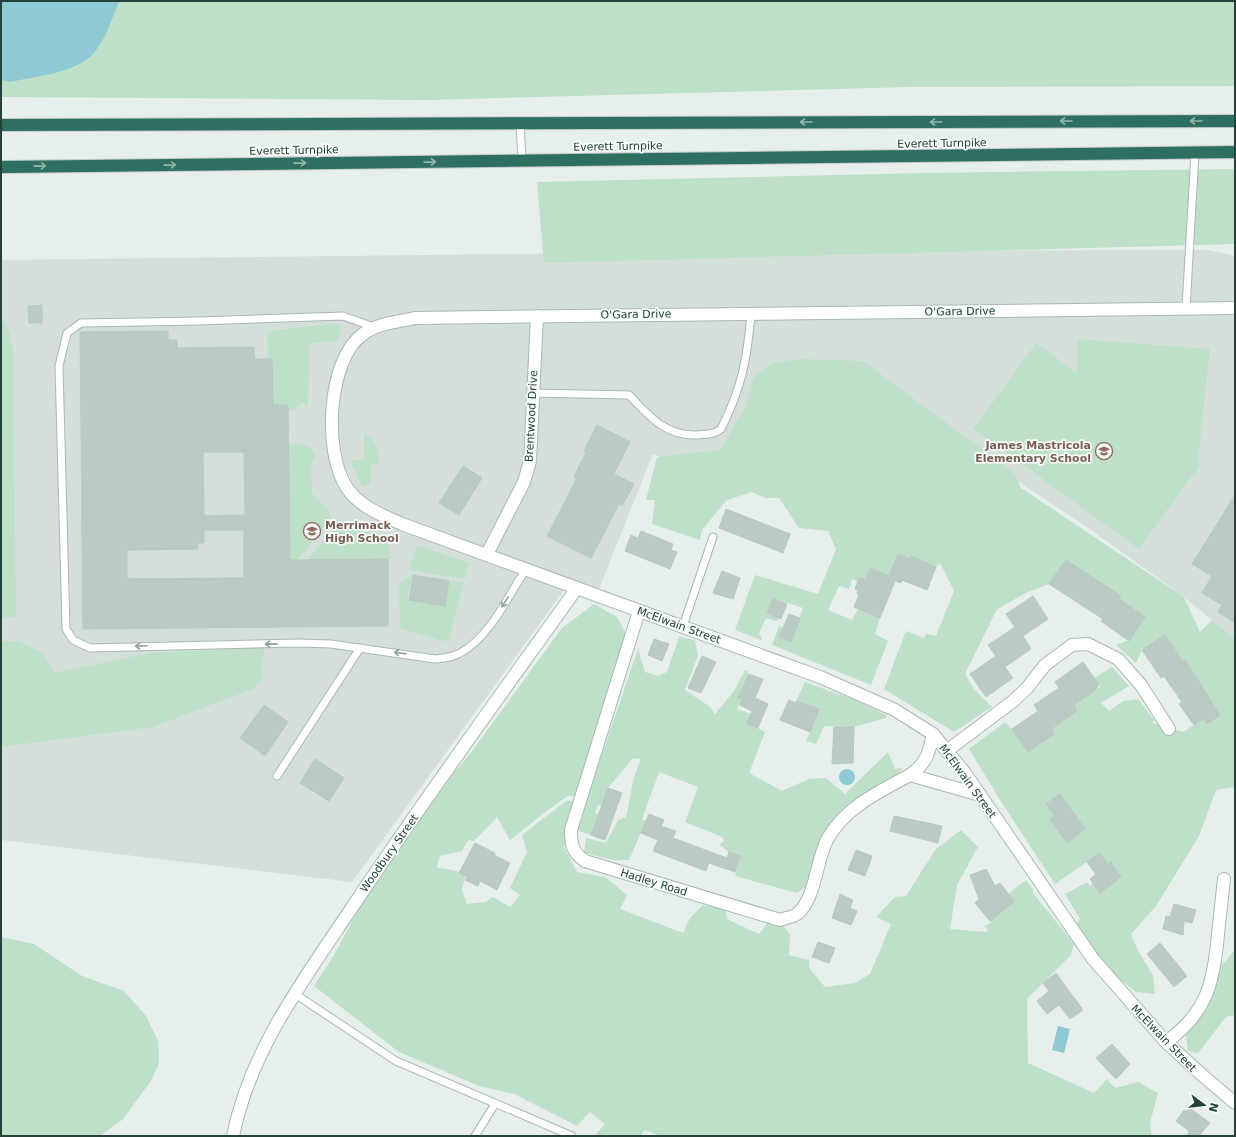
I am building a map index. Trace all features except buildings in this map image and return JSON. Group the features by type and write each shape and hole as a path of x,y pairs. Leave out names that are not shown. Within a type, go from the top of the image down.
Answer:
{"highway":[{"name":"Everett Turnpike","path":"1,125 1235,121"},
{"name":"Everett Turnpike","path":"1,167 1235,152"}],"street":[{"name":"O'Gara Drive","path":"487,554 402,524 372,510 355,498 340,476 333,448 332,428 334,391 338,372 352,344 362,334 374,327 415,318 1235,308"},
{"name":"Brentwood Drive","path":"487,554 524,482 530,461 537,316"},
{"name":"McElwain Street","path":"487,554 820,677 895,710 933,734 948,750 980,795 1092,958 1166,1042 1235,1103"},
{"name":"Woodbury Street","path":"232,1136 245,1091 260,1056 295,994 419,811 577,588"},
{"name":"Hadley Road","path":"639,610 571,830 572,848 577,855 585,861 780,920 797,915 808,902 828,838 850,812 878,792 910,775 922,766 930,750 933,734"},
{"path":"948,750 1012,702 1027,688 1045,665 1072,645 1088,644 1118,659 1141,685 1169,729"},
{"path":"910,775 980,795"},
{"path":"1166,1042 1185,1027 1197,1014 1211,986 1216,958 1224,879"}],"lane":[{"path":"520,123 522,160"},
{"path":"1186,308 1195,153"},
{"path":"533,393 629,395 653,420 664,428 684,434 714,434 721,429 726,420 742,380 748,347 751,314"},
{"path":"374,327 343,316 199,321 81,322 67,333 59,366 66,629 73,640 90,648 298,643 331,644 435,659 450,657 462,652 488,628 526,569"},
{"path":"682,626 713,537"},
{"path":"277,776 360,648"},
{"path":"295,994 396,1060 495,1104 555,1133 572,1136"},
{"path":"475,1136 495,1104"}],"shaded area":[{"name":"Merrimack High School","path":"1208,250 1235,256 1235,639 1184,597 1087,527 859,376 726,483 653,454 599,589 572,579 352,882 1,840 1,260 763,251"}],"green space":[{"path":"1,1 1235,1 1235,86 910,87 428,100 1,97"},
{"path":"1235,169 1235,244 544,263 537,182 922,173"},
{"path":"1,316 9,332 13,350 16,617 2,617"},
{"path":"337,324 341,326 341,332 336,341 310,343 308,405 306,407 304,403 301,403 294,410 288,411 273,405 272,359 268,359 267,332 299,327"},
{"path":"1077,339 1210,349 1198,461 1201,463 1198,467 1197,473 1194,473 1139,549 973,429 1036,343 1077,373"},
{"path":"802,359 863,361 1015,474 1021,488 1184,597 1200,632 1212,620 1235,639 1235,787 1216,790 1199,836 1156,906 1131,934 1138,951 1153,975 1155,994 1136,992 1093,959 1072,929 1080,919 1065,894 1087,882 1090,886 1092,883 1100,893 1121,877 1112,862 1108,865 1100,853 1055,884 1000,800 969,749 1005,722 1012,729 1028,752 1054,734 1051,729 1077,711 1074,705 1100,687 1094,678 1112,667 1129,686 1101,703 1109,711 1123,701 1138,699 1155,721 1151,722 1183,732 1203,719 1207,724 1219,715 1185,660 1182,661 1165,635 1142,650 1136,663 1116,645 1129,640 1119,599 1120,596 1092,577 1049,584 1028,592 997,609 965,674 973,688 992,707 954,732 884,689 906,631 924,638 926,634 936,636 954,591 940,563 936,567 911,556 910,559 898,554 889,576 870,568 865,580 859,578 858,582 852,579 849,589 839,586 828,610 852,620 858,609 880,618 875,634 888,641 871,685 772,645 779,626 783,628 779,637 791,642 803,608 773,598 767,613 779,618 778,621 766,618 759,634 762,638 761,640 735,630 755,575 818,594 836,549 828,531 799,528 779,498 766,498 752,492 727,500 702,530 700,540 652,524 655,500 646,500 657,457 720,450 746,406 753,378 771,363","holes":["1060,794 1085,829 1067,842 1051,819 1055,816 1046,804"]},
{"path":"364,433 375,443 377,447 379,464 371,464 370,482 366,486 362,486 352,466 352,460 364,460"},
{"path":"300,443 312,448 315,457 311,466 312,493 330,512 331,519 294,564 290,577 288,445"},
{"path":"337,525 346,526 363,532 372,531 382,536 387,541 391,559 310,560 310,557"},
{"path":"417,545 469,563 465,579 409,570"},
{"path":"406,577 411,578 407,599 445,606 449,581 464,582 449,640 442,641 400,628 399,584"},
{"path":"594,604 617,617 630,640 581,797 568,796 510,840 497,817 474,841 468,840 462,851 440,856 437,867 466,873 462,890 467,904 485,902 493,897 510,907 520,895 510,888 527,852 522,835 566,801 574,801 564,847 577,872 605,877 627,895 620,909 683,933 690,918 703,905 725,909 727,919 759,934 768,922 783,926 790,934 789,955 809,960 809,968 825,987 855,983 870,974 891,924 876,917 895,897 906,896 935,850 961,830 978,847 957,885 950,929 985,932 988,930 985,926 991,923 989,920 1014,902 1008,894 1026,880 1033,889 1033,893 1074,944 1071,955 1027,999 1028,1063 1094,1093 1107,1079 1115,1088 1138,1082 1158,1093 1150,1123 1152,1136 661,1136 645,1130 640,1136 597,1136 596,1134 605,1124 590,1112 577,1126 514,1094 479,1086 399,1052 314,986 334,955 372,885 453,774 469,755 562,628"},
{"path":"679,637 695,640 698,655 685,690 709,706 715,714 734,691 745,670 748,671 738,697 742,699 737,709 751,714 758,728 765,732 749,773 782,791 809,779 826,778 845,794 888,752 895,769 903,768 893,780 867,792 846,810 807,886 797,893 735,876 740,856 729,852 720,845 724,840 720,836 685,822 698,787 659,772 642,819 646,821 629,860 613,860 584,853 586,838 606,843 618,820 626,817 634,777 641,759 633,758 608,788 602,806 598,805 595,813 599,814 591,835 576,830 638,649 645,672 658,676 667,672"},
{"path":"19,641 44,654 54,673 150,653 265,647 262,663 263,678 253,689 153,727 1,747 1,642"},
{"path":"805,682 852,699 886,715 886,718 854,727 824,726 816,744 806,741 819,710 796,701"},
{"path":"1,937 34,944 82,976 124,991 146,1016 158,1041 159,1063 151,1081 123,1119 100,1136 1,1136"},
{"path":"1235,950 1235,1015 1226,1017 1198,1053 1188,1051 1185,1027 1213,976"}],"water":[{"path":"1,1 119,1 111,23 100,44 91,56 83,62 74,67 53,74 10,82 1,80"},
{"path":"847,769 853,771 855,777 853,783 847,785 841,783 839,777 841,771"},
{"path":"1058,1026 1070,1029 1064,1053 1052,1050"}],"place":[{"name":"James Mastricola Elementary School","path":"1104,451"},
{"name":"Merrimack High School","path":"312,531"}]}
